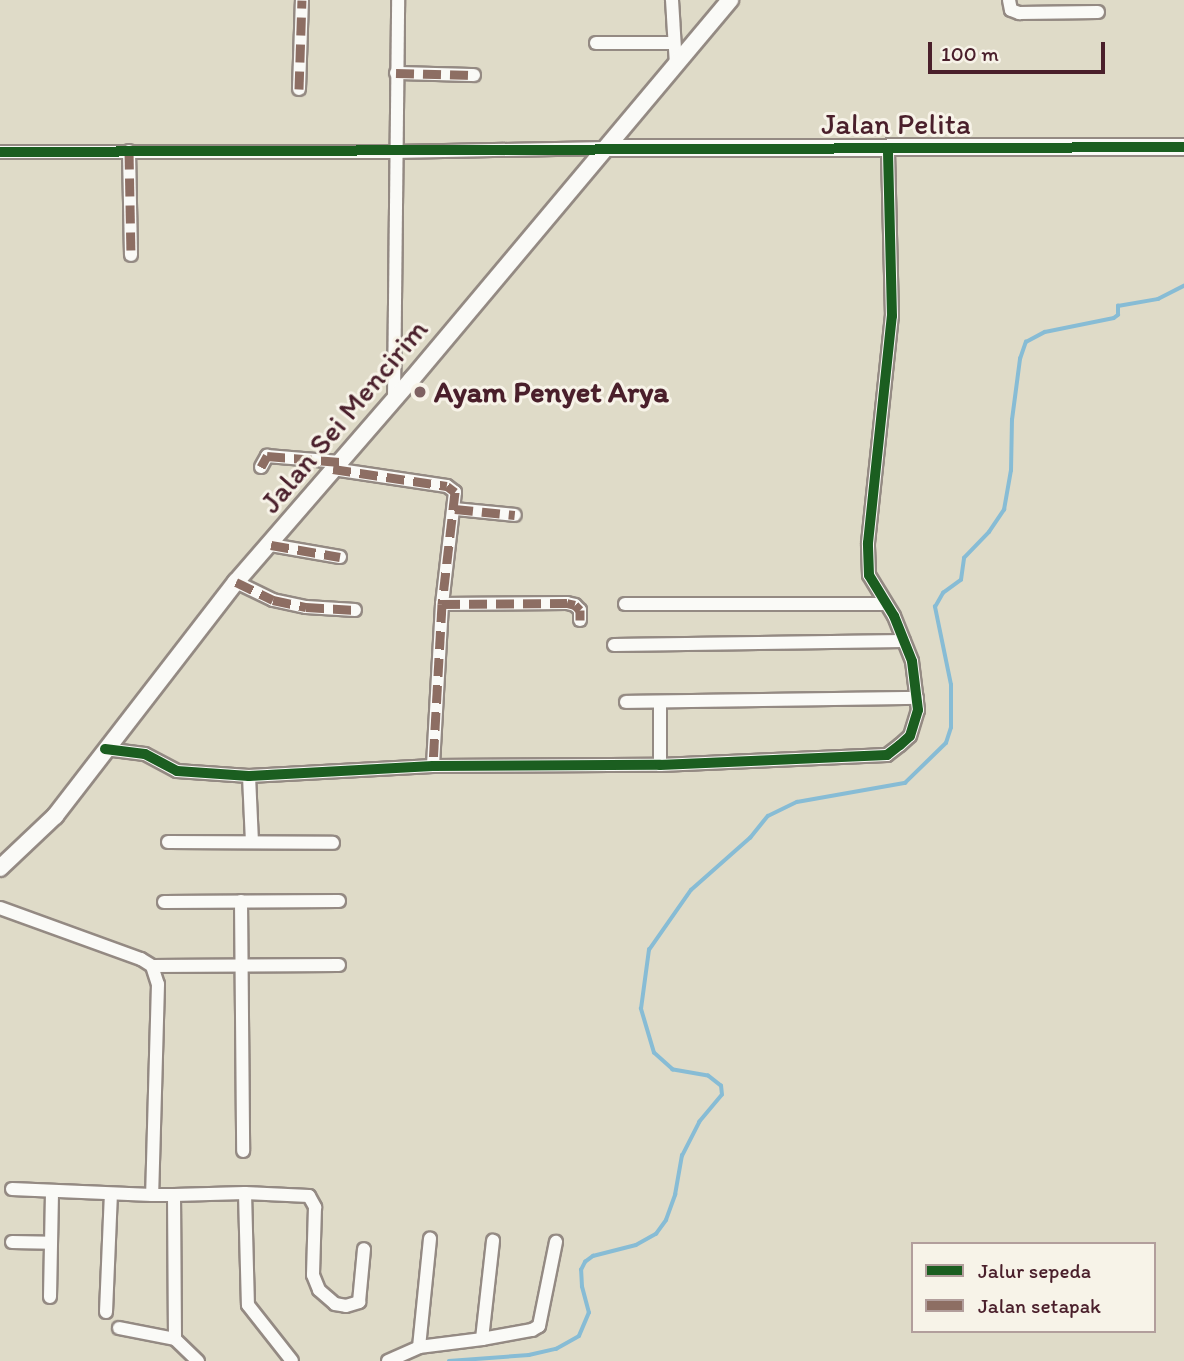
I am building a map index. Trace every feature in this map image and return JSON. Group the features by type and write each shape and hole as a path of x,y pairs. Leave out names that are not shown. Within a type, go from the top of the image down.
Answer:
{"street":[{"path":"299,89 302,0"},
{"path":"394,398 394,152 398,0"},
{"path":"672,0 676,65"},
{"name":"Jalan Sei Mencirim","path":"0,868 55,816 236,582 271,545 608,148 730,0"},
{"path":"1009,0 1011,10 1019,13 1098,12"},
{"path":"596,43 673,43"},
{"path":"396,73 474,75"},
{"name":"Jalan Pelita","path":"608,148 1184,147"},
{"path":"0,152 394,152 608,148"},
{"path":"105,749 145,754 177,771 249,776 433,766 660,765 887,755 909,736 916,723 917,698 912,661 886,604 869,575 869,543 891,316 888,148"},
{"path":"129,151 131,255"},
{"path":"261,467 267,456 453,487 455,509 442,604 433,766"},
{"path":"455,509 515,515"},
{"path":"271,545 340,556"},
{"path":"236,582 272,600 306,607 355,610"},
{"path":"442,604 567,603 580,610 580,620"},
{"path":"625,604 886,604"},
{"path":"614,645 904,641"},
{"path":"625,702 917,698"},
{"path":"660,702 660,765"},
{"path":"249,776 252,842"},
{"path":"168,842 333,843"},
{"path":"241,901 243,1151"},
{"path":"164,902 339,901"},
{"path":"0,908 141,959 152,966 339,965"},
{"path":"152,966 158,984 152,1195"},
{"path":"12,1189 152,1195 245,1193 309,1196 315,1207 313,1275 319,1290 335,1304 346,1306 359,1302 364,1249"},
{"path":"50,1297 52,1191"},
{"path":"245,1193 248,1305 292,1361"},
{"path":"106,1312 111,1194"},
{"path":"174,1195 175,1339"},
{"path":"418,1347 430,1239"},
{"path":"482,1339 493,1241"},
{"path":"388,1361 418,1347 482,1339 533,1330 540,1326 556,1241"},
{"path":"12,1242 51,1243"},
{"path":"119,1328 175,1339 198,1361"}],"waterway":[{"path":"449,1361 529,1355 556,1349 579,1336 589,1313 582,1287 581,1270 585,1262 593,1256 636,1245 656,1234 666,1220 675,1195 682,1156 699,1122 722,1095 721,1086 708,1076 673,1070 654,1053 641,1009 649,950 691,890 750,838 768,816 797,802 905,783 946,743 951,728 951,685 935,607 943,593 961,580 964,558 989,532 1004,510 1011,471 1012,420 1020,359 1026,342 1045,332 1114,318 1118,315 1118,306 1158,299 1184,286"}],"marked path":[{"path":"299,89 302,0"},
{"path":"396,73 474,75"},
{"path":"129,151 131,255"},
{"path":"261,467 267,456 340,462"},
{"path":"333,469 447,486 455,492 442,604 433,766"},
{"path":"455,509 515,515"},
{"path":"271,545 340,557"},
{"path":"236,582 273,600 306,607 355,610"},
{"path":"442,604 567,603 580,610 580,620"}],"cycle path":[{"path":"0,152 1184,147"},
{"path":"105,749 145,754 177,771 249,776 433,766 660,765 887,755 910,736 918,710 912,661 894,616 869,575 868,543 892,316 888,148"}],"place":[{"name":"Ayam Penyet Arya","path":"420,392"}]}
